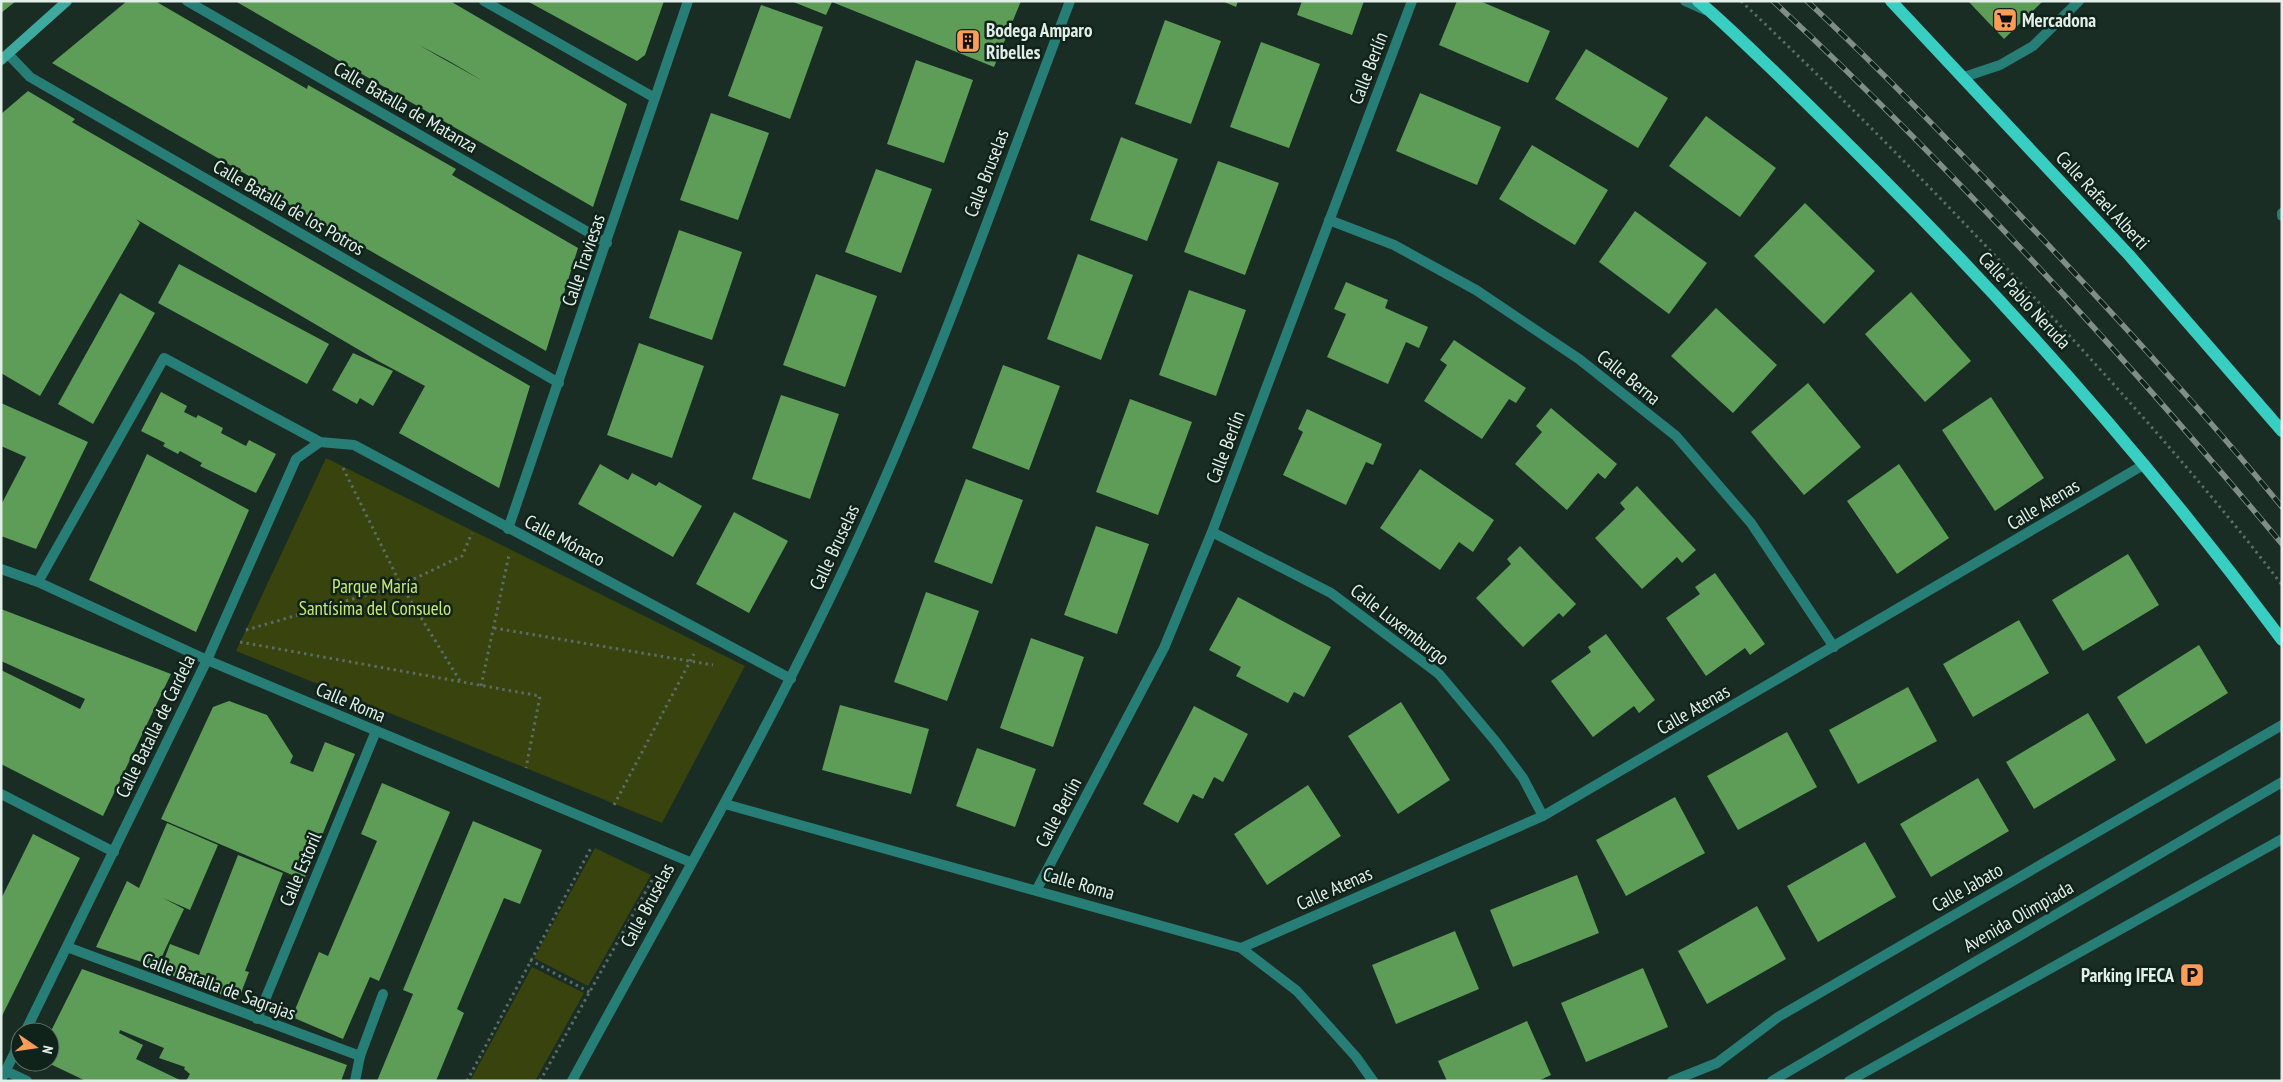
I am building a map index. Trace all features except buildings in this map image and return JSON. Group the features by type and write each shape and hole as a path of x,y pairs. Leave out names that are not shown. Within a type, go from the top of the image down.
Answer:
{"main road":[{"path":"5,57 67,1"},
{"name":"Calle Pablo Neruda","path":"1698,1 1712,12 1807,103 1968,266 2060,366 2145,464 2231,570 2282,640"},
{"name":"Calle Rafael Alberti","path":"1891,1 2129,255 2282,431"}],"street":[{"name":"Calle Batalla de Matanza","path":"188,1 607,243"},
{"path":"484,1 656,98"},
{"name":"Calle Traviesas","path":"511,531 688,1"},
{"name":"Calle Bruselas","path":"572,1081 690,862 725,804 791,679 866,521 918,401 1070,1"},
{"name":"Calle Berlín","path":"1037,889 1164,648 1212,532 1412,1"},
{"name":"Calle Pablo Neruda","path":"1685,1 1712,12"},
{"path":"1964,77 2000,65 2033,46 2079,1"},
{"name":"Calle Batalla de los Potros","path":"5,57 30,77 559,383"},
{"name":"Calle Berna","path":"1329,220 1394,245 1476,290 1578,359 1676,436 1751,523 1834,647"},
{"path":"38,582 164,358 325,442"},
{"name":"Calle Mónaco","path":"325,442 354,445 511,531 791,679"},
{"name":"Calle Batalla de Cardela","path":"30,1022 207,660 296,460 325,442"},
{"name":"Calle Atenas","path":"1241,948 1543,816 2145,464"},
{"name":"Calle Luxemburgo","path":"1212,532 1331,592 1439,674 1496,742 1523,778 1543,816"},
{"name":"Calle Roma","path":"1,569 38,582 207,660 690,862"},
{"name":"Calle Jabato","path":"1672,1081 1717,1063 1778,1017 2282,725"},
{"name":"Calle Estoril","path":"257,1019 376,731"},
{"name":"Avenida Olimpiada","path":"1772,1081 2282,782"},
{"path":"1,794 114,852"},
{"name":"Calle Roma","path":"725,804 1037,889 1241,948 1297,992 1356,1057 1373,1081"},
{"path":"1849,1081 2282,838"},
{"name":"Calle Batalla de Sagrajas","path":"67,947 360,1056"},
{"path":"355,1081 360,1056 383,994"},
{"path":"10,1063 4,1076 27,1081"},
{"path":"1690,1081 1717,1063"}],"path":[{"path":"325,442 401,585 460,682"},
{"path":"217,638 401,585 462,556 480,514"},
{"path":"481,686 494,628 511,531"},
{"path":"494,628 718,666"},
{"path":"467,1081 705,634"},
{"path":"217,638 540,696 522,792"},
{"path":"540,1081 668,853"},
{"path":"530,960 613,1005"}],"green space":[{"name":"Parque María Santísima del Consuelo","path":"326,458 745,666 662,823 236,651"},
{"path":"595,848 651,875 588,986 534,958"},
{"path":"532,967 584,993 535,1081 470,1081"}],"railway":[{"path":"1773,1 1907,130 2036,265 2161,403 2282,544"},
{"path":"1807,1 1914,105 2051,248 2185,394 2282,507"}],"place":[{"name":"Mercadona","path":"2005,20"},
{"name":"Bodega Amparo Ribelles","path":"968,41"},
{"name":"Parking IFECA","path":"2192,975"}]}
